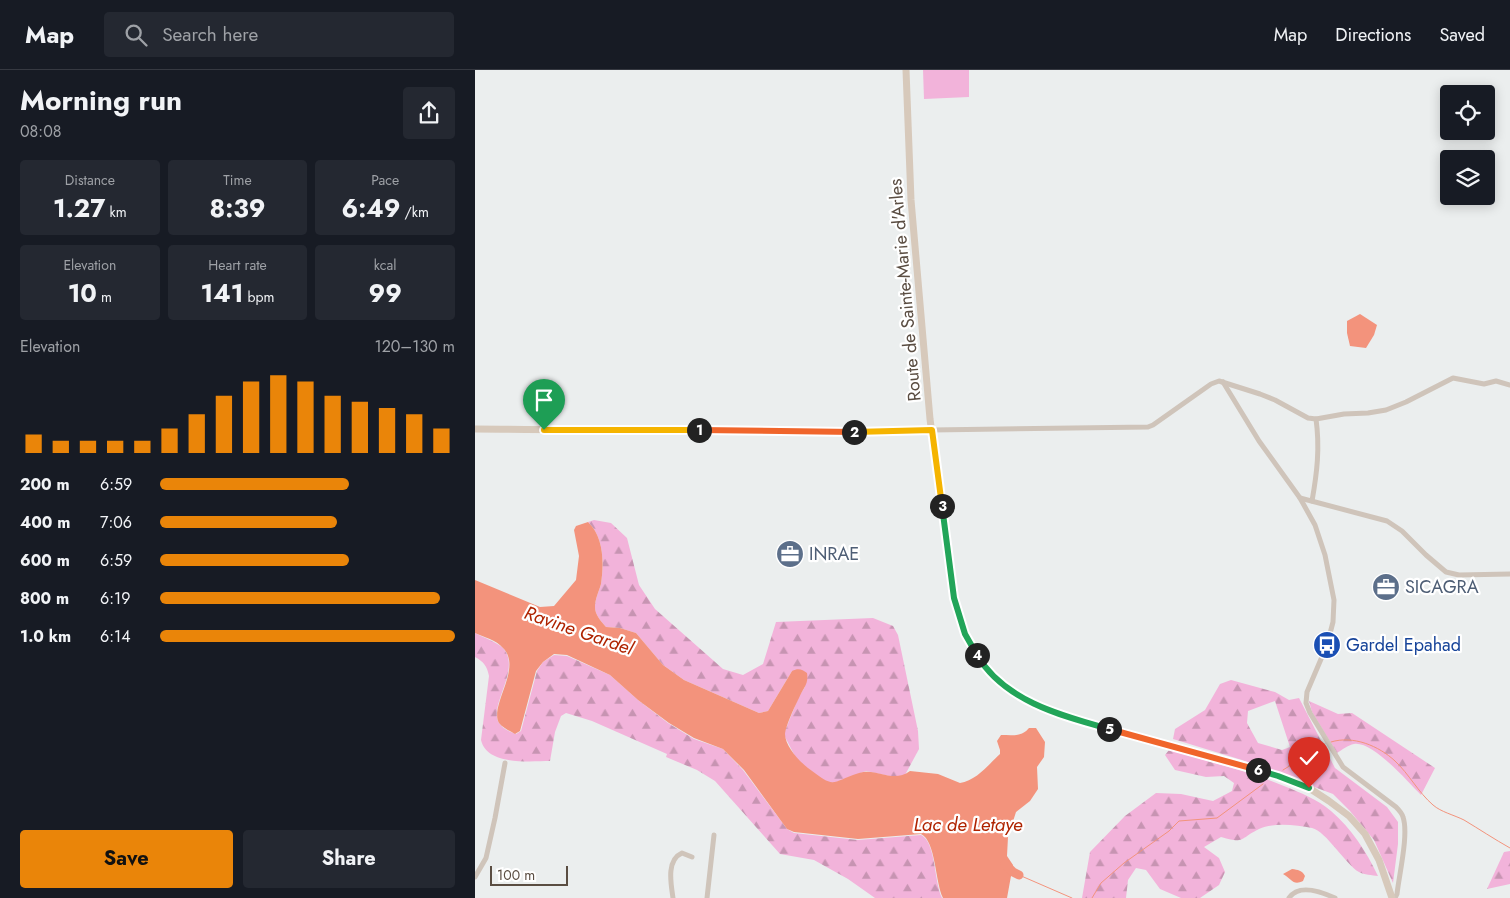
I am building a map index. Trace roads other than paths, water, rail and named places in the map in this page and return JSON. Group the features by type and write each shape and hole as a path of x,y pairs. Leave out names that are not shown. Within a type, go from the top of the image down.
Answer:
{"main road":[{"name":"Route de Sainte-Marie d'Arles","path":"906,70 911,200 932,430 954,598 965,634 981,662 1012,692 1044,709 1278,776 1309,788 1349,816 1365,834 1379,860 1393,898"},
{"path":"475,430 823,432 932,430"}],"street":[{"path":"932,430 1149,427 1211,384 1223,381 1275,400 1309,418 1316,419 1386,410 1453,378 1484,384 1496,381 1510,385"},
{"path":"1223,381 1259,441 1300,498 1315,525 1325,555 1334,600 1333,622 1327,645 1307,692 1306,703 1327,743 1343,767 1351,775 1396,807 1402,815 1404,838 1397,894 1393,898"},
{"path":"1312,501 1318,470 1319,451 1316,419"},
{"path":"1300,498 1387,521 1402,531 1446,572 1459,575 1510,574"},
{"path":"475,877 486,858 505,763"},
{"path":"707,898 714,834"},
{"path":"673,898 670,872 676,857 682,853 692,857"},
{"path":"1289,898 1296,892 1313,890 1335,898"}],"water":[{"path":"1360,314 1377,325 1374,335 1366,348 1350,346 1347,333 1347,321"},
{"name":"Lac de Letaye","path":"588,522 597,535 602,551 602,576 595,610 606,627 620,628 636,633 663,665 684,680 759,713 768,711 792,671 798,669 807,673 806,683 785,734 787,743 793,753 808,768 824,779 833,782 866,772 897,776 910,771 938,774 960,783 966,782 982,771 1000,754 997,741 1001,735 1017,735 1029,728 1036,728 1045,742 1044,757 1037,767 1038,789 1030,801 1016,812 1008,837 1007,856 1013,865 1007,898 943,898 930,845 921,834 858,839 794,832 787,829 744,770 723,749 694,738 669,723 638,700 610,675 567,655 554,654 543,662 536,671 520,731 515,734 501,725 497,716 508,676 508,656 497,643 475,633 475,580 540,607 554,606 576,580 579,556 574,530 576,526"},
{"path":"1292,869 1303,873 1305,876 1303,881 1297,883 1283,874"}],"waterway":[{"name":"Ravine Gardel","path":"1331,742 1339,740 1357,741 1381,751 1400,766 1436,807 1464,820 1510,848"},
{"name":"Ravine Gardel","path":"1283,770 1325,744"},
{"name":"Ravine Gardel","path":"1092,898 1101,883 1124,863 1169,831 1179,821 1217,818 1263,784"},
{"name":"Ravine Gardel","path":"1005,864 1019,875"},
{"name":"Ravine Gardel","path":"1019,875 1072,898"}],"place":[{"name":"INRAE","path":"790,554"},
{"name":"SICAGRA","path":"1386,587"},
{"name":"Gardel Epahad","path":"1327,645"}]}
